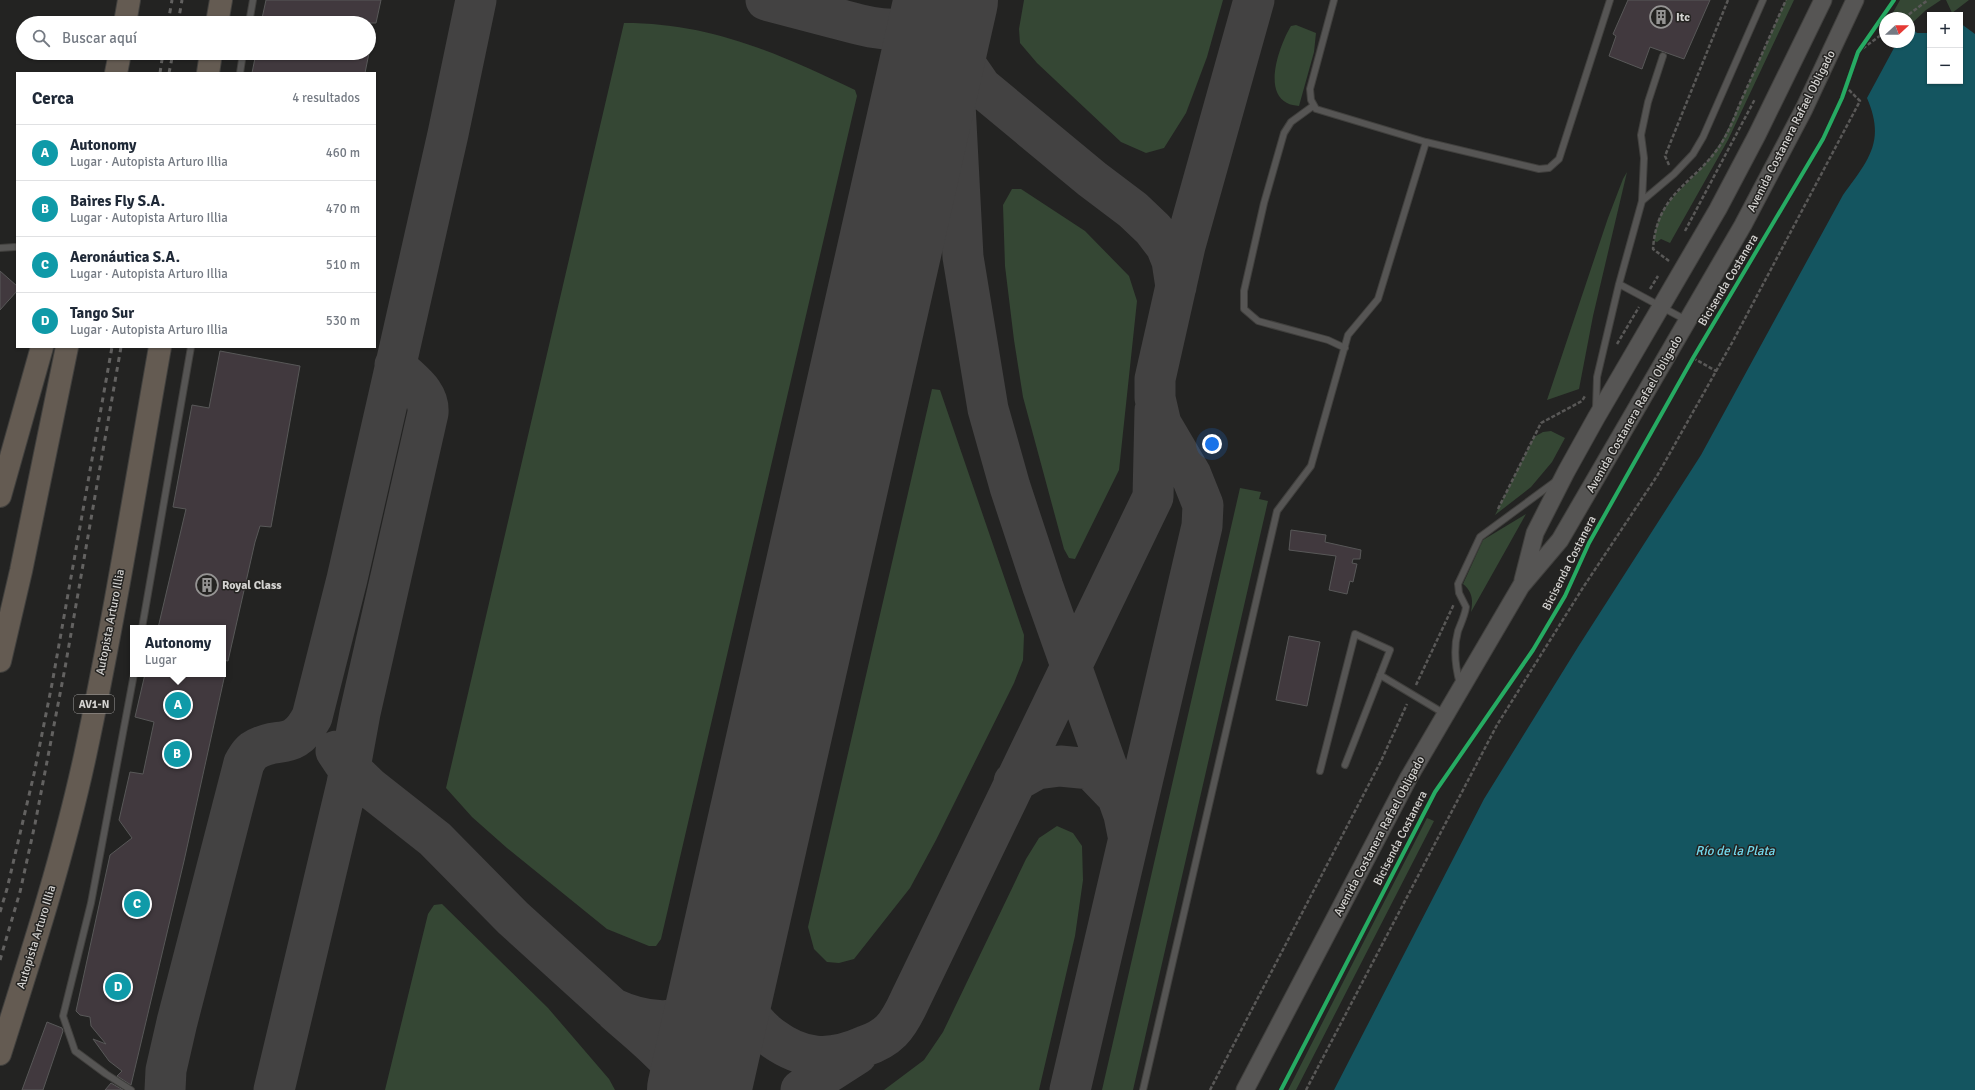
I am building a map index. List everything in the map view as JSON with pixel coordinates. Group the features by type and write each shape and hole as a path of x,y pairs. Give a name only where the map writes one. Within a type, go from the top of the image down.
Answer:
{"highway":[{"path":"126,16 129,0"},
{"path":"218,16 221,0"},
{"path":"116,72 119,60"},
{"path":"208,72 210,60"},
{"path":"0,496 42,348"},
{"path":"0,661 32,518 67,348"},
{"name":"Autopista Arturo Illia","path":"0,1054 51,892 84,757 128,528 160,348"}],"main road":[{"name":"Avenida Costanera Rafael Obligado","path":"1521,586 1535,533 1566,472 1718,209 1757,135 1822,0"},
{"name":"Avenida Costanera Rafael Obligado","path":"1246,1090 1409,777 1445,714 1521,586 1560,540 1688,320 1770,174 1855,0"},
{"path":"1847,19 1864,0"}],"lane":[{"path":"250,16 253,0"},
{"path":"1334,0 1310,88 1313,106 1316,109 1426,142 1539,169 1549,168 1559,159 1610,0"},
{"path":"1642,201 1674,174 1693,154 1703,137 1763,0"},
{"path":"1596,418 1597,377 1619,284 1642,201 1644,158 1641,135 1648,102 1662,56"},
{"path":"240,72 243,60"},
{"path":"1313,106 1291,122 1284,133 1259,225 1244,291 1244,309 1258,320 1328,340 1345,348"},
{"path":"1143,1090 1277,511 1311,466 1348,335 1378,299 1426,142"},
{"path":"0,248 15,247"},
{"path":"1619,284 1688,320"},
{"path":"143,625 191,348"},
{"path":"1461,688 1455,668 1454,654 1458,632 1466,607 1459,593 1459,579 1478,540 1566,472"},
{"path":"1320,771 1355,634 1390,650 1345,765"},
{"path":"1380,675 1445,714"},
{"path":"131,1090 75,1051 63,1016 91,903 133,677"}],"path":[{"path":"1683,185 1674,174 1665,156 1728,0"},
{"path":"1912,12 1928,0"},
{"path":"1858,52 1879,36"},
{"path":"1856,59 1858,52 1867,39"},
{"path":"1844,92 1848,80"},
{"path":"1306,1090 1497,725 1584,586 1657,476 1716,371 1860,101 1846,87"},
{"path":"1683,234 1755,98"},
{"path":"1664,267 1672,254"},
{"path":"1613,349 1660,273"},
{"path":"1690,365 1698,351"},
{"path":"1693,358 1716,371"},
{"path":"1488,531 1540,424 1582,401 1597,377"},
{"path":"1210,1090 1377,768 1459,593"}],"green space":[{"path":"1024,0 1223,0 1207,57 1186,113 1164,148 1146,153 1121,142 1037,63 1020,43 1019,29"},
{"path":"1786,0 1794,0 1728,140 1670,243 1661,239 1657,242 1654,241 1656,228 1660,217 1672,198 1705,164 1724,137"},
{"path":"1900,0 1941,0 1926,10 1915,20 1915,12 1893,12"},
{"path":"1946,0 1975,0 1963,12 1952,12"},
{"path":"624,23 656,24 715,34 771,53 826,76 855,90 857,96 661,939 656,946 649,946 607,929 507,848 472,817 446,788"},
{"path":"1296,25 1316,33 1314,52 1299,106 1288,104 1280,97 1276,88 1275,78 1276,66 1283,43 1291,26"},
{"path":"1627,172 1593,316 1579,389 1547,400 1608,218"},
{"path":"1012,189 1021,189 1085,231 1129,276 1137,301 1119,470 1075,559 1069,558 1064,549 1023,397 1005,266 1003,205"},
{"path":"932,389 940,390 1024,635 1023,660 1014,683 936,840 910,888 854,959 839,963 827,962 814,949 808,927"},
{"path":"1551,431 1565,438 1552,462 1531,487 1495,515 1534,437 1543,432"},
{"path":"1240,488 1261,492 1259,499 1268,501 1133,1090 1102,1090"},
{"path":"1526,514 1471,612 1472,597 1469,590 1463,584 1483,540"},
{"path":"1427,818 1434,821 1296,1090 1288,1090"},
{"path":"1057,826 1073,833 1082,846 1083,880 1075,936 1039,1090 884,1090 924,1060 943,1032 1026,859 1039,838"},
{"path":"442,904 548,1008 609,1079 615,1090 385,1090 428,914 434,905"}],"water":[{"name":"Río de la Plata","path":"1975,0 1975,1090 1334,1090 1484,799 1578,647 1701,455 1843,195 1867,161 1872,150 1875,127 1867,98 1894,48 1915,48 1915,31 1917,33 1927,33 1927,84 1963,84 1963,12 1957,12"}],"pier":[{"path":"1969,0 1975,0 1975,34 1963,25 1963,12 1953,12"}],"building":[{"path":"266,0 381,0 376,23 376,16 263,16"},
{"name":"Itc","path":"1628,0 1710,0 1684,59 1650,47 1642,69 1609,56 1616,36 1613,34"},
{"path":"255,60 368,60 365,72 252,72"},
{"path":"0,271 16,285 16,292 0,310"},
{"path":"220,351 300,366 271,527 260,526 228,661 226,661 226,625 159,625 186,509 173,507 192,405 209,408"},
{"path":"1291,530 1326,535 1325,542 1361,550 1360,559 1353,559 1352,563 1357,564 1353,582 1350,581 1347,594 1329,590 1336,556 1289,550"},
{"path":"1289,636 1320,642 1307,706 1276,700"},
{"path":"144,677 224,677 184,861 131,1085 117,1076 122,1071 109,1061 93,1039 106,1044 91,1026 90,1017 80,1015 76,1011 110,855 132,838 119,820 130,772 143,774 154,722 135,717"},
{"path":"47,1022 62,1028 63,1031 43,1090 22,1090"},
{"path":"111,1083 123,1090 105,1090"}],"taxiway":[{"path":"165,1090 166,1070 177,1022 244,763 253,751 262,746 285,742 298,736 312,717 347,579 448,134 476,0"},
{"path":"766,0 864,26 893,29 906,28 919,23 931,14 941,0"},
{"path":"1070,1090 1202,526 1203,505 1191,475 1161,424 1155,398 1155,379 1185,246 1254,0"},
{"path":"951,27 963,257 988,409 1010,487 1043,587 1124,815 1128,835"},
{"path":"955,41 963,61 981,87 1092,179 1133,210 1153,229 1166,246 1172,261 1176,287"},
{"path":"274,1090 347,784 360,713 428,413 428,405 422,392 395,365"},
{"path":"735,930 735,977 744,1005 759,1027 782,1045 805,1054 816,1056 839,1055 875,1042 894,1028 906,1008 1153,497 1155,410"},
{"path":"336,751 344,763 369,787 435,839 513,918 612,1008 649,1020 675,1020 688,1016 699,1010 709,1001 723,981"},
{"path":"1014,782 1037,769 1060,766 1091,769 1117,796"},
{"path":"615,1011 667,1058 683,1080 687,1090"},
{"path":"801,1090 857,1054"}],"runway":[{"path":"699,1090 946,0"}],"railway":[{"path":"169,16 172,0"},
{"path":"179,16 182,0"},
{"path":"160,72 162,60"},
{"path":"169,72 172,60"},
{"path":"0,912 7,889 34,774 52,684 112,348"},
{"path":"0,960 20,892 35,824 65,668 121,348"}],"cycle path":[{"name":"Bicisenda Costanera","path":"1281,1090 1435,792 1533,650 1565,596 1589,543 1693,358 1823,139 1842,98 1858,52 1894,0"}],"place":[{"name":"Itc","path":"1661,17"},
{"name":"Royal Class","path":"207,585"},
{"name":"Autonomy","path":"178,705"},
{"name":"Baires Fly S.A.","path":"177,754"},
{"name":"Aeronáutica S.A.","path":"137,904"},
{"name":"Tango Sur","path":"118,987"}]}
